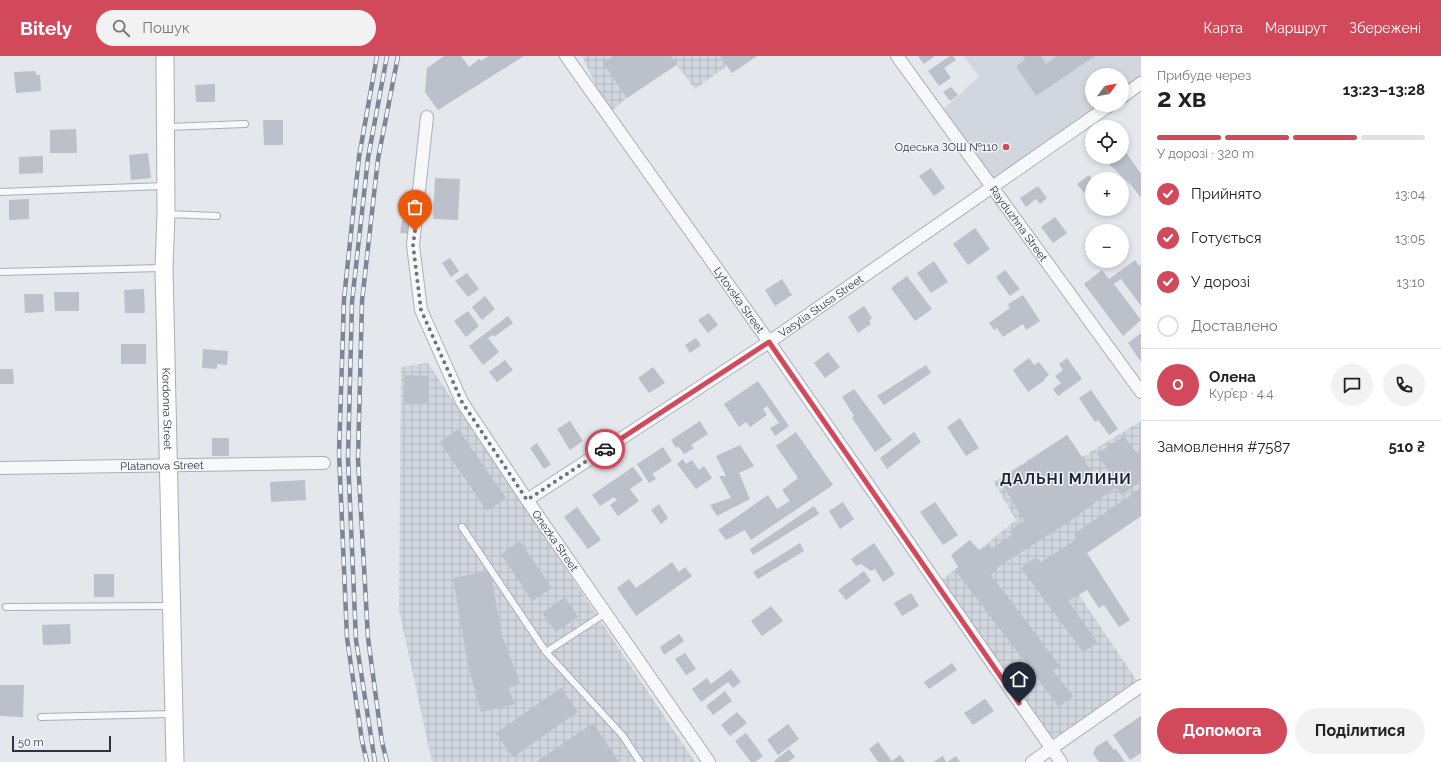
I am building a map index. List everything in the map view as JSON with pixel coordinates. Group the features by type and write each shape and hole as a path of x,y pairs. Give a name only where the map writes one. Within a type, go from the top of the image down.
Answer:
{"main road":[{"name":"Kordonna Street","path":"165,56 166,214 164,268 173,606 175,762"}],"street":[{"name":"Lytovska Street","path":"566,56 769,342 1061,762"},
{"name":"Rayduzhna Street","path":"897,56 1141,392"},
{"path":"1129,92 1141,83"},
{"name":"Vasylia Stusa Street","path":"527,500 769,342 993,188 1100,112"},
{"name":"Onezka Street","path":"428,117 413,245 421,310 462,402 527,500 709,762"},
{"name":"Platanova Street","path":"0,468 324,463"},
{"path":"1032,762 1141,686"}],"lane":[{"path":"165,127 245,124"},
{"path":"0,192 166,186"},
{"path":"166,214 217,216"},
{"path":"0,272 164,268"},
{"path":"462,527 546,652 623,736 640,762"},
{"path":"6,607 173,606"},
{"path":"546,652 606,614"},
{"path":"41,717 174,714"}],"shaded area":[{"path":"582,56 757,56 732,73 727,66 695,89 677,65 627,98 609,113"},
{"name":"Одеська ЗОШ №110","path":"964,56 1141,56 1141,80 1129,88 1129,68 1085,68 1085,112 1095,112 994,183 941,111 979,77"},
{"path":"428,363 695,762 432,762 399,610 401,367"},
{"path":"1141,421 1141,516 1087,553 1103,578 1079,595 1139,684 1052,746 938,583 1016,520 994,482 1067,435 1082,457"}],"building":[{"path":"444,56 461,56 469,67 479,59 481,61 488,56 524,56 438,110 425,92 427,68"},
{"path":"614,56 671,56 677,64 627,98 603,63"},
{"path":"720,56 757,56 732,73"},
{"path":"918,56 935,56 924,64"},
{"path":"950,56 953,56 956,60 944,68 951,78 939,86 928,71"},
{"path":"1023,56 1041,56 1046,64 1057,56 1095,56 1036,96 1016,66 1025,60"},
{"path":"35,71 36,75 40,75 41,91 16,93 14,72"},
{"path":"215,84 215,102 196,102 195,85"},
{"path":"951,87 958,95 950,101 943,92"},
{"path":"263,120 283,120 283,145 264,145"},
{"path":"76,129 77,153 50,153 50,130"},
{"path":"148,153 151,178 131,180 129,155"},
{"path":"43,156 43,173 19,174 19,157"},
{"path":"1129,157 1141,174 1141,198 1129,183 1129,172 1117,172 1109,164 1129,164"},
{"path":"931,168 945,188 934,196 919,176"},
{"path":"435,178 460,179 458,220 433,219"},
{"path":"1085,178 1085,194 1077,184"},
{"path":"1038,186 1047,198 1040,204 1036,199 1026,207 1020,198"},
{"path":"29,199 29,219 9,220 9,200"},
{"path":"1055,217 1067,233 1053,243 1041,227"},
{"path":"402,220 412,222 410,234 400,233"},
{"path":"975,228 990,249 968,265 953,244"},
{"path":"450,258 459,271 451,277 442,263"},
{"path":"1135,260 1139,266 1141,264 1141,306 1121,279 1114,284 1141,320 1123,336 1084,284 1102,270 1109,279 1124,268 1129,268 1129,264"},
{"path":"934,261 948,282 931,293 917,273"},
{"path":"1005,270 1020,289 1010,296 996,277"},
{"path":"467,273 479,289 468,297 455,281"},
{"path":"907,276 932,309 915,321 891,288"},
{"path":"782,279 792,295 775,306 765,290"},
{"path":"144,289 145,313 125,313 124,290"},
{"path":"54,292 79,292 79,311 55,311"},
{"path":"24,294 43,294 44,312 25,313"},
{"path":"1023,295 1040,321 1026,330 1023,324 1003,337 997,328 994,330 989,323 1010,308 1008,304"},
{"path":"485,296 495,309 482,320 472,307"},
{"path":"864,306 872,318 869,321 871,324 858,333 848,317"},
{"path":"468,311 479,326 466,337 454,321"},
{"path":"709,313 718,325 708,333 698,320"},
{"path":"508,316 513,323 494,337 493,335 488,338 499,352 483,365 469,346"},
{"path":"1141,333 1141,362 1128,343"},
{"path":"696,338 701,345 690,353 685,345"},
{"path":"121,344 146,344 146,364 121,364"},
{"path":"203,349 228,351 227,365 217,364 217,369 202,368"},
{"path":"828,352 840,367 825,378 814,363"},
{"path":"1029,358 1034,365 1039,362 1049,375 1044,379 1045,380 1028,392 1013,370"},
{"path":"1067,358 1082,379 1058,396 1053,389 1061,383 1055,376 1063,370 1059,364"},
{"path":"505,360 513,370 497,382 489,372"},
{"path":"926,365 931,373 884,405 877,396"},
{"path":"653,367 665,383 649,393 638,378"},
{"path":"0,369 13,369 14,384 0,384"},
{"path":"405,375 429,376 429,403 405,403"},
{"path":"758,381 789,426 775,436 770,428 779,423 767,406 763,409 767,415 750,427 746,422 739,427 724,404"},
{"path":"854,389 892,440 875,452 852,418 854,416 842,397"},
{"path":"1091,390 1118,429 1109,435 1098,420 1095,422 1079,398"},
{"path":"960,418 979,448 966,456 947,427"},
{"path":"570,421 583,441 570,450 557,429"},
{"path":"700,421 708,434 691,445 694,448 684,454 678,446 676,448 671,440"},
{"path":"458,429 506,498 487,511 440,442"},
{"path":"796,432 833,485 751,540 745,530 726,540 718,530 768,495 777,509 790,501 782,490 798,478 776,446"},
{"path":"914,432 921,442 887,469 880,458"},
{"path":"1067,435 1097,479 1106,473 1110,473 1097,454 1124,436 1137,454 1141,451 1141,481 1121,495 1116,487 1066,524 1002,564 991,575 1060,666 1053,671 1073,696 1059,707 955,570 958,567 951,555 970,540 980,551 989,544 992,549 1014,533 1012,529 1024,521 1000,480"},
{"path":"212,438 229,438 229,456 212,456"},
{"path":"537,443 551,465 544,469 530,448"},
{"path":"740,445 754,466 739,473 750,499 717,516 710,505 731,498 719,476 726,476 716,456"},
{"path":"663,447 672,461 652,474 656,479 649,483 637,464"},
{"path":"683,459 686,464 692,460 699,470 704,466 712,478 696,489 677,464"},
{"path":"633,467 643,480 630,489 639,501 618,516 610,505 617,500 614,497 600,506 592,495"},
{"path":"305,480 306,500 271,502 270,482"},
{"path":"1141,488 1141,516 1087,553 1130,620 1119,627 1104,605 1099,608 1087,590 1068,601 1098,643 1083,652 1021,568 1036,557 1041,562 1077,539 1074,534"},
{"path":"843,502 854,519 840,529 829,511"},
{"path":"935,502 958,535 943,545 920,512"},
{"path":"659,504 668,518 661,524 651,510"},
{"path":"814,506 819,514 753,555 750,549"},
{"path":"577,507 601,540 588,549 564,517"},
{"path":"520,541 552,588 532,601 501,554"},
{"path":"800,543 804,551 758,579 753,572"},
{"path":"874,543 895,574 883,582 875,569 871,571 861,564 856,566 851,559"},
{"path":"672,562 679,572 685,567 692,576 636,616 617,588 629,579 636,588"},
{"path":"490,571 502,635 520,684 508,688 515,704 481,712 468,665 453,578"},
{"path":"864,571 871,581 846,600 838,590"},
{"path":"94,574 114,574 114,597 94,597"},
{"path":"911,593 919,606 902,616 894,603"},
{"path":"565,597 578,617 556,632 542,613"},
{"path":"771,606 783,621 762,636 751,621"},
{"path":"70,624 71,644 43,645 42,625"},
{"path":"679,634 684,641 664,655 660,647"},
{"path":"685,653 696,669 686,675 675,659"},
{"path":"952,663 957,670 929,689 924,682"},
{"path":"731,669 741,682 733,688 728,682 701,702 692,689 707,678 711,684"},
{"path":"0,685 24,685 23,717 0,716"},
{"path":"561,688 578,712 513,757 496,733"},
{"path":"725,691 732,701 713,715 706,706"},
{"path":"985,699 994,711 973,725 964,713"},
{"path":"737,712 747,723 730,736 721,725"},
{"path":"1141,716 1141,753 1130,760 1113,735"},
{"path":"593,723 619,762 536,762"},
{"path":"788,724 799,739 778,755 767,740"},
{"path":"746,733 763,756 755,762 751,762 735,741"},
{"path":"1107,740 1114,750 1116,749 1125,762 1099,762 1093,754 1096,747"},
{"path":"878,742 892,761 900,755 905,762 878,762 869,749"},
{"path":"789,749 795,757 788,762 773,762"},
{"path":"943,756 946,762 933,762"},
{"path":"956,756 960,762 947,762"}],"railway":[{"path":"367,762 362,741 347,638 339,453 344,299 359,157 377,56"},
{"path":"375,762 356,640 348,458 352,302 368,158 387,56"},
{"path":"387,762 382,742 368,638 358,459 362,301 378,159 398,56"}],"way so far":[{"path":"415,231 413,245 421,310 462,402 527,500 605,449"}],"place":[{"name":"Одеська ЗОШ №110","path":"1006,147"}],"district":[{"name":"ДАЛЬНІ МЛИНИ","path":"1066,479"}],"route":[{"path":"605,449 769,342 1019,703"}]}
